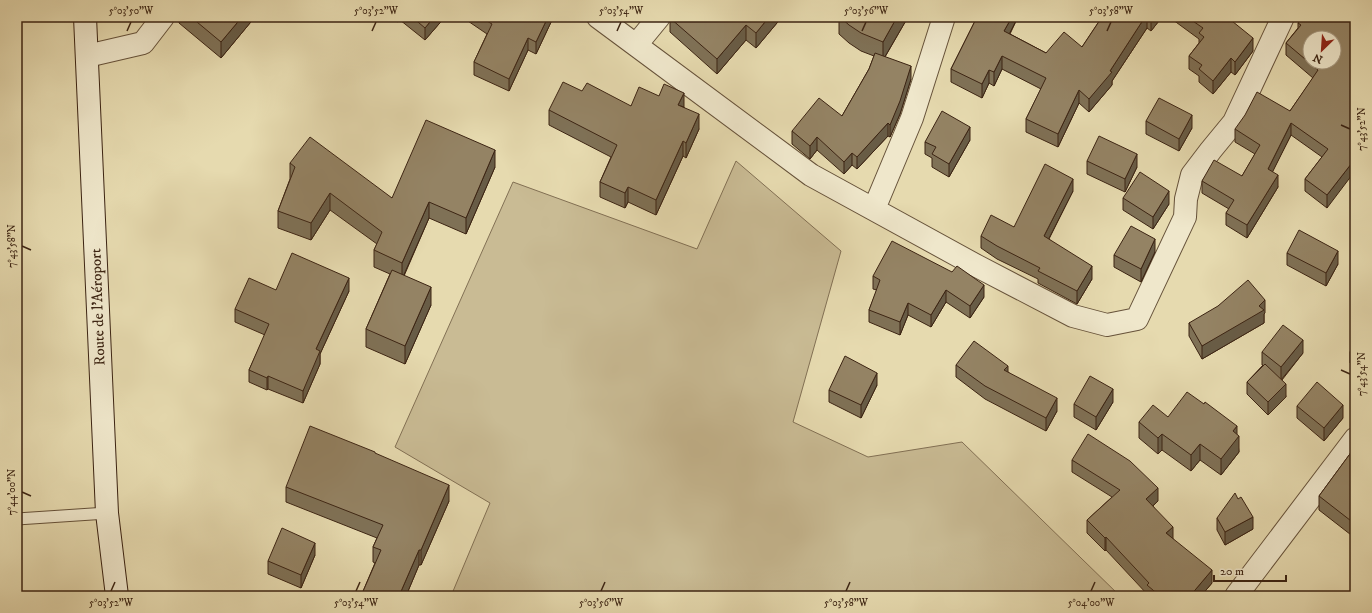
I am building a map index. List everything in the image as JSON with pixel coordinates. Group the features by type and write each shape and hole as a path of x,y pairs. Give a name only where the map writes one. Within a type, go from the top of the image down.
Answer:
{"street":[{"name":"Route de l'Aéroport","path":"85,17 88,56 107,513 117,596"},
{"path":"88,56 143,43 164,17"},
{"path":"598,17 811,175 977,266 1073,316 1107,325 1137,318 1185,217 1186,199 1192,175 1234,122 1283,17"},
{"path":"636,45 659,17"},
{"path":"874,209 912,118 944,17"},
{"path":"1236,596 1355,439"}],"lane":[{"path":"17,519 107,513"}],"shaded area":[{"path":"736,161 841,251 793,422 868,457 962,442 1120,596 451,596 490,503 395,447 513,182 697,249"}],"building":[{"path":"191,17 242,17 221,42"},
{"path":"412,17 434,17 425,28"},
{"path":"480,17 548,17 536,42 528,38 509,79 474,62 492,24"},
{"path":"670,17 769,17 756,33 746,25 717,59"},
{"path":"840,17 897,17 883,42 861,33"},
{"path":"977,17 1012,17 1004,31 1046,53 1064,32 1082,47 1102,17 1145,17 1110,71 1112,72 1089,99 1079,90 1058,134 1026,119 1046,78 1002,56 994,72 989,70 982,84 951,69"},
{"path":"1187,17 1227,17 1253,38 1235,62 1231,58 1213,81 1199,69 1202,65 1189,56 1204,37 1199,33 1203,28"},
{"path":"1302,17 1355,17 1355,159 1327,195 1305,179 1328,149 1291,123 1268,169 1278,175 1247,225 1226,213 1234,200 1202,181 1214,160 1242,176 1260,145 1235,129 1245,115 1257,92 1290,111 1318,70 1342,70 1342,30 1302,30 1302,56 1286,43 1301,25 1298,23"},
{"path":"875,53 911,66 900,101 890,125 888,123 857,157 852,153 844,162 817,137 810,146 792,131 819,98 842,116 869,69"},
{"path":"563,82 582,91 587,83 631,106 639,87 659,96 664,84 684,93 678,105 699,114 686,143 683,141 656,200 628,187 625,193 600,182 617,145 549,110"},
{"path":"1159,98 1192,115 1179,139 1146,121"},
{"path":"942,111 970,127 949,164 932,154 936,147 925,142"},
{"path":"426,120 495,150 466,218 429,202 402,263 374,250 382,232 330,193 311,223 278,211 295,167 290,163 310,137 392,198"},
{"path":"1099,136 1137,154 1125,179 1087,161"},
{"path":"1045,164 1073,179 1044,236 1092,266 1077,291 1038,271 1040,268 981,236 991,215 1014,227"},
{"path":"1140,172 1169,191 1153,217 1123,198"},
{"path":"1131,226 1155,239 1141,269 1114,255"},
{"path":"1299,230 1338,251 1326,273 1287,253"},
{"path":"892,241 952,272 957,266 984,285 970,306 946,290 931,315 908,303 900,322 869,310 880,280 873,276"},
{"path":"292,253 349,278 316,349 320,351 303,391 268,376 267,378 249,370 269,324 235,309 249,278 276,290"},
{"path":"392,270 431,287 405,346 366,329"},
{"path":"1248,280 1265,300 1259,306 1264,310 1202,346 1189,323 1218,306"},
{"path":"1283,325 1303,340 1281,367 1262,352"},
{"path":"974,341 1008,366 1004,370 1057,398 1046,418 985,386 956,365"},
{"path":"1355,345 1355,356 1350,352"},
{"path":"845,356 877,373 861,405 829,390"},
{"path":"1265,364 1286,384 1268,402 1247,382"},
{"path":"1090,376 1113,389 1096,417 1074,404"},
{"path":"1317,382 1343,405 1324,428 1297,406"},
{"path":"1187,392 1204,404 1205,402 1237,426 1233,431 1239,436 1221,459 1200,444 1191,455 1162,434 1158,438 1139,422 1153,405 1168,417"},
{"path":"310,426 375,452 449,485 399,596 361,596 381,550 373,547 383,525 286,487"},
{"path":"1088,434 1130,461 1158,488 1146,499 1173,527 1166,533 1212,570 1190,596 1160,596 1147,585 1149,583 1106,537 1105,538 1087,520 1120,490 1072,460"},
{"path":"1355,447 1355,524 1319,496"},
{"path":"1235,493 1238,499 1241,497 1253,517 1225,532 1217,518"},
{"path":"282,528 315,543 301,575 268,561"}]}
